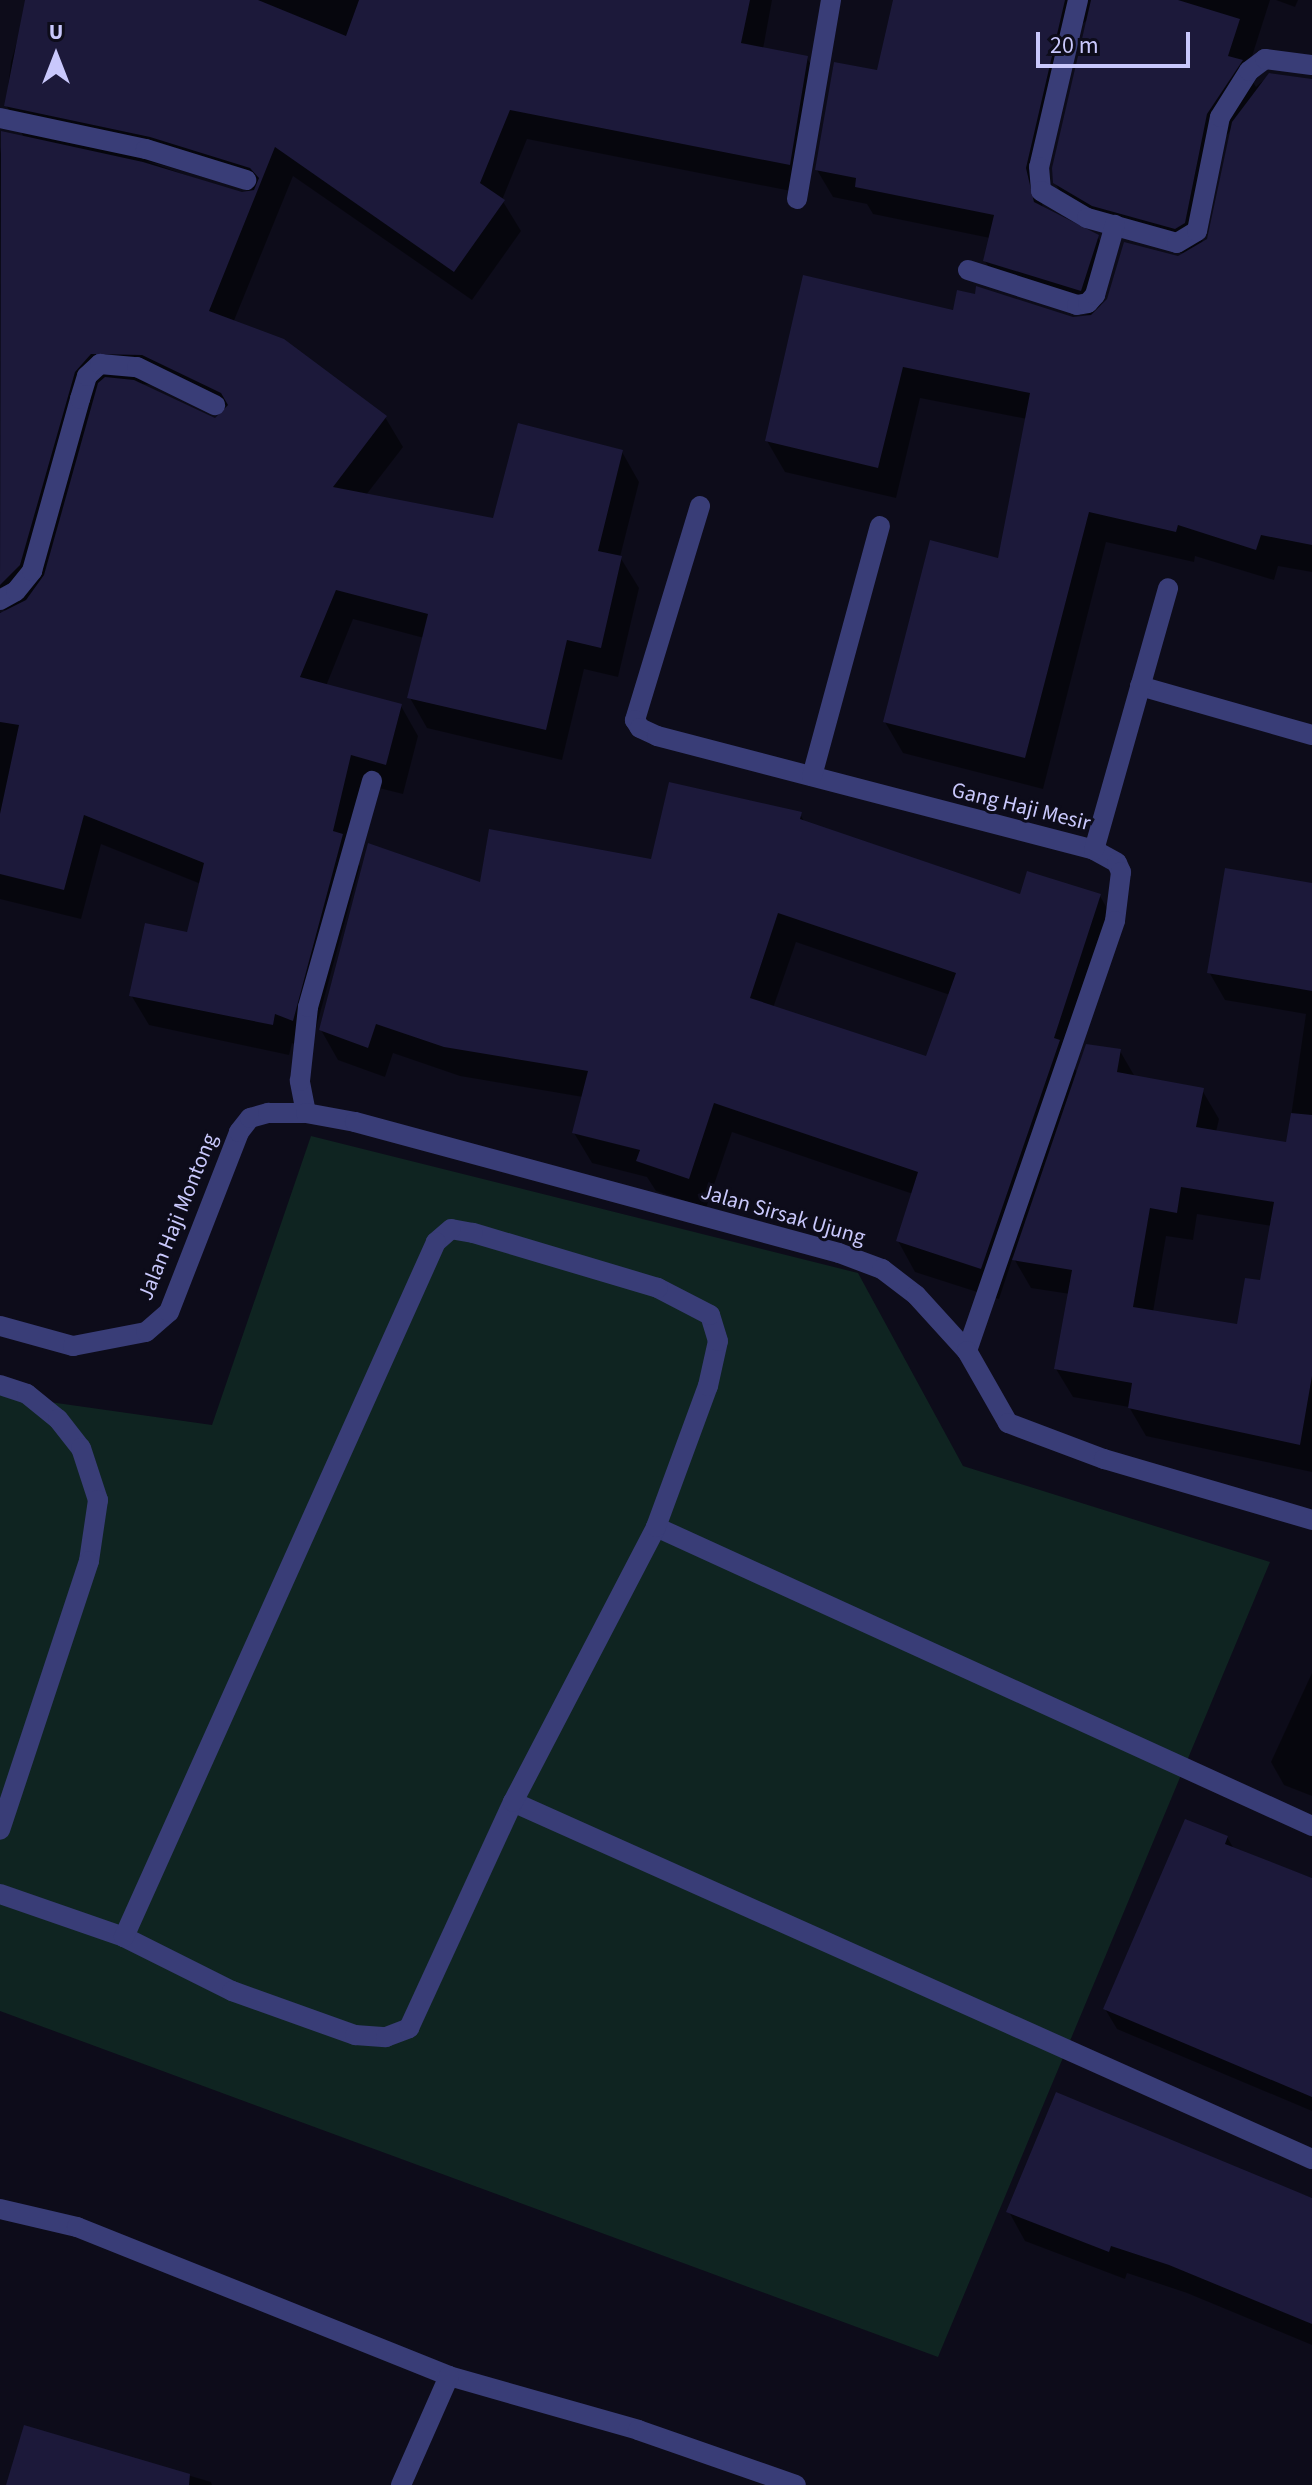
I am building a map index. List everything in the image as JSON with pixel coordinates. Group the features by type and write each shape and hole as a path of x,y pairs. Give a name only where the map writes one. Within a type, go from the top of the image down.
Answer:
{"street":[{"path":"797,199 831,0"},
{"path":"1078,0 1039,183 1041,191 1060,204 1115,225 1177,243 1193,237 1220,117 1249,71 1265,59 1312,65"},
{"path":"0,118 162,153 246,180"},
{"path":"968,270 1077,305 1088,303 1095,295 1115,225"},
{"path":"0,600 16,591 32,571 87,376 100,364 137,367 215,405"},
{"name":"Gang Haji Mesir","path":"700,506 635,720 657,736 1094,850 1117,863 1121,872 1115,921 967,1351"},
{"path":"812,776 880,526"},
{"path":"1094,850 1168,588"},
{"path":"1140,686 1312,735"},
{"path":"306,1113 300,1081 308,1007 372,781"},
{"name":"Jalan Haji Montong","path":"0,1326 73,1346 146,1332 169,1312 239,1132 250,1118 268,1113 306,1113"},
{"name":"Jalan Sirsak Ujung","path":"306,1113 355,1122 839,1253 882,1269 916,1295 967,1351 1008,1423 1028,1434 1312,1520"},
{"path":"0,1894 124,1937 232,1991 326,2026 355,2035 399,2033 409,2028 513,1802 656,1527 708,1386 718,1341 710,1315 658,1288 451,1229 436,1242 416,1280 124,1937"},
{"path":"0,1385 27,1394 58,1419 81,1448 98,1500 89,1561 0,1830"},
{"path":"656,1527 1312,1826"},
{"path":"513,1802 1312,2159"},
{"path":"0,2209 77,2227 449,2376 638,2430 796,2485"},
{"path":"401,2485 449,2376"}],"green space":[{"path":"311,1136 858,1273 963,1466 1270,1562 938,2357 0,2011 0,1395 212,1425"}],"building":[{"path":"25,0 258,0 346,36 359,0 750,0 741,43 808,56 790,165 510,110 480,183 505,200 454,272 275,147 209,311 284,339 387,416 333,487 493,518 518,423 623,450 598,551 622,556 601,648 567,640 546,730 407,698 428,614 336,590 300,677 402,704 386,765 351,755 333,831 343,834 293,1021 275,1014 273,1025 129,996 145,923 187,932 204,863 84,815 64,890 0,874 0,814 19,725 0,722 0,613 26,600 44,575 98,383 105,377 134,380 215,418 228,405 221,393 142,355 91,354 75,372 20,565 0,585 1,131 143,162 242,192 254,190 259,178 250,168 150,137 4,106"},
{"path":"893,0 1065,0 1026,168 1034,202 1099,235 1081,291 983,261 994,215 855,187 856,178 815,170 834,62 877,70"},
{"path":"1091,0 1178,0 1240,19 1228,56 1243,60 1207,114 1185,223 1175,229 1092,206 1053,183 1052,168"},
{"path":"1269,73 1312,79 1312,545 1261,535 1256,550 1178,525 1176,532 1089,512 1025,758 883,722 930,540 998,558 1030,393 903,367 878,468 765,441 803,275 953,310 957,290 975,294 976,286 1073,317 1091,315 1107,299 1124,242 1178,256 1207,239 1232,122"},
{"path":"669,782 802,812 800,819 1020,894 1027,871 1101,894 1054,1038 1060,1040 981,1269 896,1241 918,1172 714,1103 689,1179 636,1161 640,1150 572,1133 588,1071 444,1047 376,1024 368,1048 319,1030 368,843 480,882 489,829 651,859","holes":["778,913 956,973 926,1056 750,998"]},
{"path":"1225,868 1312,883 1312,991 1207,973"},
{"path":"1086,1044 1121,1049 1117,1072 1204,1088 1196,1127 1286,1142 1291,1113 1312,1115 1312,1376 1300,1445 1128,1408 1132,1383 1054,1369 1072,1270 1012,1260","holes":["1181,1187 1274,1202 1260,1280 1245,1278 1237,1324 1133,1307 1150,1208 1177,1213"]},
{"path":"1185,1819 1228,1836 1225,1844 1312,1878 1312,2097 1103,2009"},
{"path":"1056,2092 1312,2198 1312,2324 1169,2265 1111,2246 1109,2252 1006,2212"},
{"path":"24,2425 190,2474 189,2485 6,2485"}]}
